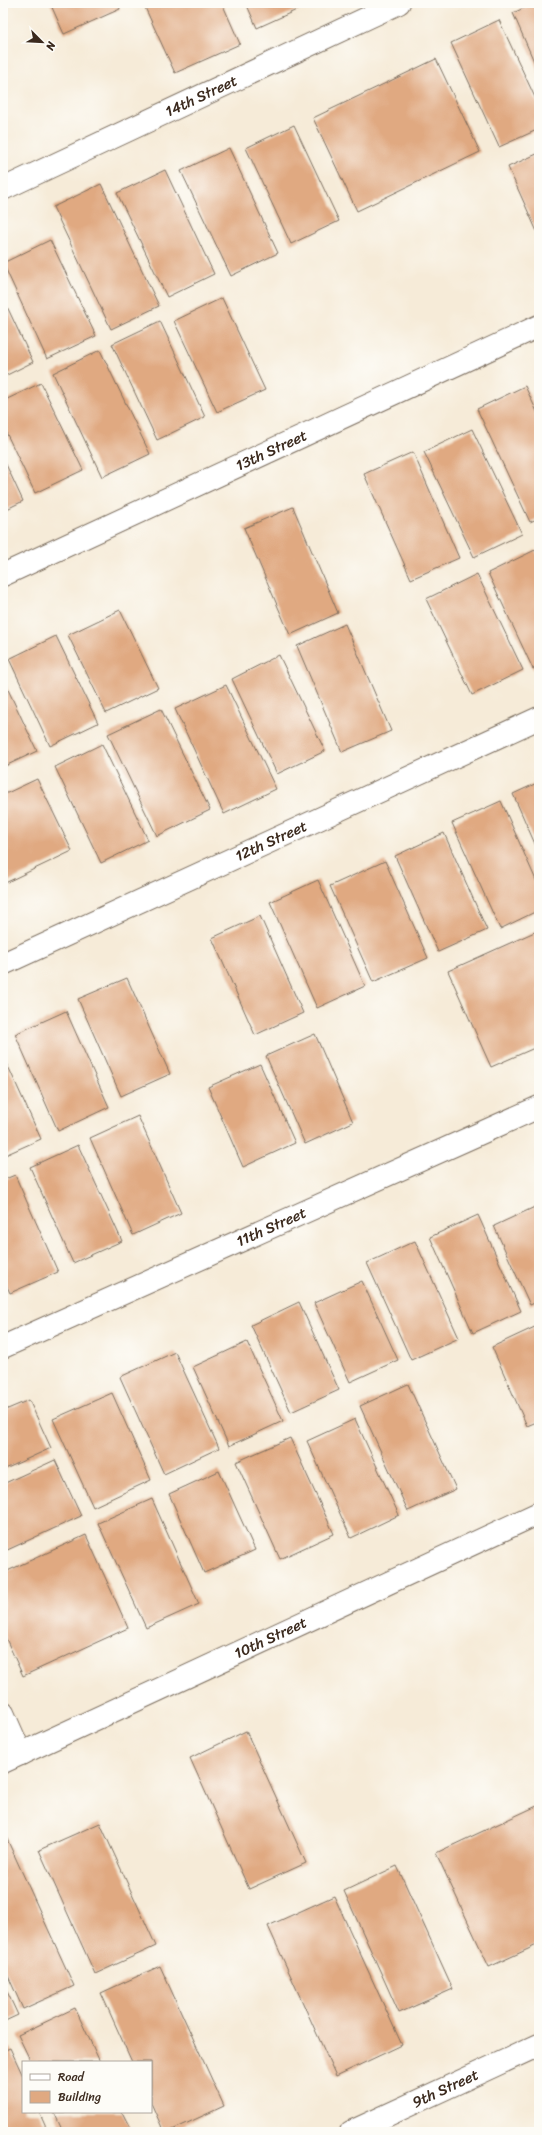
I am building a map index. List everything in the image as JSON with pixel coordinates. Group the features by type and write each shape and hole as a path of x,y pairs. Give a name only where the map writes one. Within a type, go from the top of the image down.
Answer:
{"street":[{"name":"14th Street","path":"3,189 398,3"},
{"name":"13th Street","path":"3,575 539,326"},
{"name":"12th Street","path":"3,964 539,718"},
{"name":"11th Street","path":"3,1347 539,1106"},
{"name":"10th Street","path":"12,1758 539,1513"},
{"path":"3,1713 12,1758"},
{"name":"9th Street","path":"351,2132 539,2045"}],"building":[{"path":"50,3 118,3 120,9 64,34"},
{"path":"143,3 222,3 240,44 175,73"},
{"path":"246,3 312,3 257,28"},
{"path":"535,3 539,3 539,73 513,13"},
{"path":"499,20 539,106 539,129 499,147 451,43"},
{"path":"436,59 480,152 357,211 313,118"},
{"path":"294,125 339,221 291,244 246,148"},
{"path":"229,148 278,253 231,276 181,171"},
{"path":"539,153 539,236 508,167"},
{"path":"165,170 214,274 167,297 117,193"},
{"path":"101,184 159,306 111,329 53,207"},
{"path":"50,240 96,336 47,359 3,263"},
{"path":"3,298 33,362 3,377"},
{"path":"222,298 265,390 217,412 174,321"},
{"path":"160,321 205,417 157,440 112,344"},
{"path":"100,350 150,454 102,477 53,373"},
{"path":"41,383 83,470 35,493 3,426 3,401"},
{"path":"525,386 539,416 539,518 530,522 477,409"},
{"path":"472,429 522,534 474,557 424,452"},
{"path":"413,452 459,558 411,579 364,474"},
{"path":"3,458 23,501 3,511"},
{"path":"293,507 338,613 290,635 244,528"},
{"path":"535,550 539,557 539,666 533,669 488,573"},
{"path":"477,574 523,670 472,695 426,599"},
{"path":"120,610 158,688 106,713 68,635"},
{"path":"345,624 391,731 342,752 297,646"},
{"path":"56,636 98,723 50,746 9,659"},
{"path":"279,655 325,751 277,774 232,679"},
{"path":"3,679 37,751 3,767"},
{"path":"226,685 276,789 224,814 175,709"},
{"path":"161,709 210,810 157,836 108,734"},
{"path":"102,744 148,840 101,863 55,767"},
{"path":"37,779 72,851 3,884 3,795"},
{"path":"539,782 539,853 513,794"},
{"path":"501,801 539,887 539,910 500,929 452,823"},
{"path":"444,833 487,930 438,952 395,856"},
{"path":"385,861 428,958 373,982 330,886"},
{"path":"318,880 365,986 317,1008 270,902"},
{"path":"260,916 303,1013 255,1035 212,938"},
{"path":"539,930 539,1046 491,1067 448,971"},
{"path":"127,978 170,1074 121,1096 78,999"},
{"path":"66,1011 109,1107 58,1131 15,1034"},
{"path":"315,1034 353,1122 305,1144 266,1056"},
{"path":"3,1055 41,1139 3,1156"},
{"path":"260,1064 295,1143 243,1167 208,1087"},
{"path":"138,1116 181,1213 133,1235 90,1138"},
{"path":"78,1145 122,1241 73,1263 30,1167"},
{"path":"15,1175 58,1272 10,1293 3,1278 3,1180"},
{"path":"539,1205 539,1301 530,1305 494,1226"},
{"path":"478,1215 521,1311 473,1333 430,1237"},
{"path":"415,1241 459,1338 411,1360 367,1263"},
{"path":"362,1281 398,1360 350,1382 314,1303"},
{"path":"299,1302 339,1390 291,1412 251,1325"},
{"path":"539,1325 539,1421 527,1426 492,1347"},
{"path":"247,1342 283,1421 229,1446 193,1367"},
{"path":"175,1352 219,1448 164,1474 120,1377"},
{"path":"408,1384 456,1489 408,1511 360,1406"},
{"path":"112,1393 151,1480 93,1507 53,1419"},
{"path":"29,1400 51,1448 3,1470 3,1411"},
{"path":"355,1419 399,1515 351,1538 307,1441"},
{"path":"290,1438 334,1534 280,1559 236,1462"},
{"path":"55,1460 81,1516 3,1552 3,1484"},
{"path":"219,1471 255,1550 204,1573 169,1494"},
{"path":"152,1499 199,1604 146,1628 98,1523"},
{"path":"86,1535 128,1628 23,1676 3,1632 3,1573"},
{"path":"246,1731 306,1863 249,1889 190,1758"},
{"path":"539,1805 539,1944 489,1967 436,1853"},
{"path":"100,1823 156,1946 95,1974 39,1850"},
{"path":"6,1837 74,1986 23,2009 3,1965 3,1838"},
{"path":"397,1866 453,1989 399,2013 344,1891"},
{"path":"334,1896 402,2045 336,2076 268,1926"},
{"path":"160,1966 224,2106 168,2132 164,2132 152,2105 152,2061 132,2061 101,1993"},
{"path":"3,1983 18,2015 3,2022"},
{"path":"75,2008 100,2061 31,2061 18,2035"},
{"path":"10,2048 22,2074 22,2113 39,2113 48,2132 3,2132 3,2051"},
{"path":"54,2113 122,2113 132,2132 63,2132"}]}
